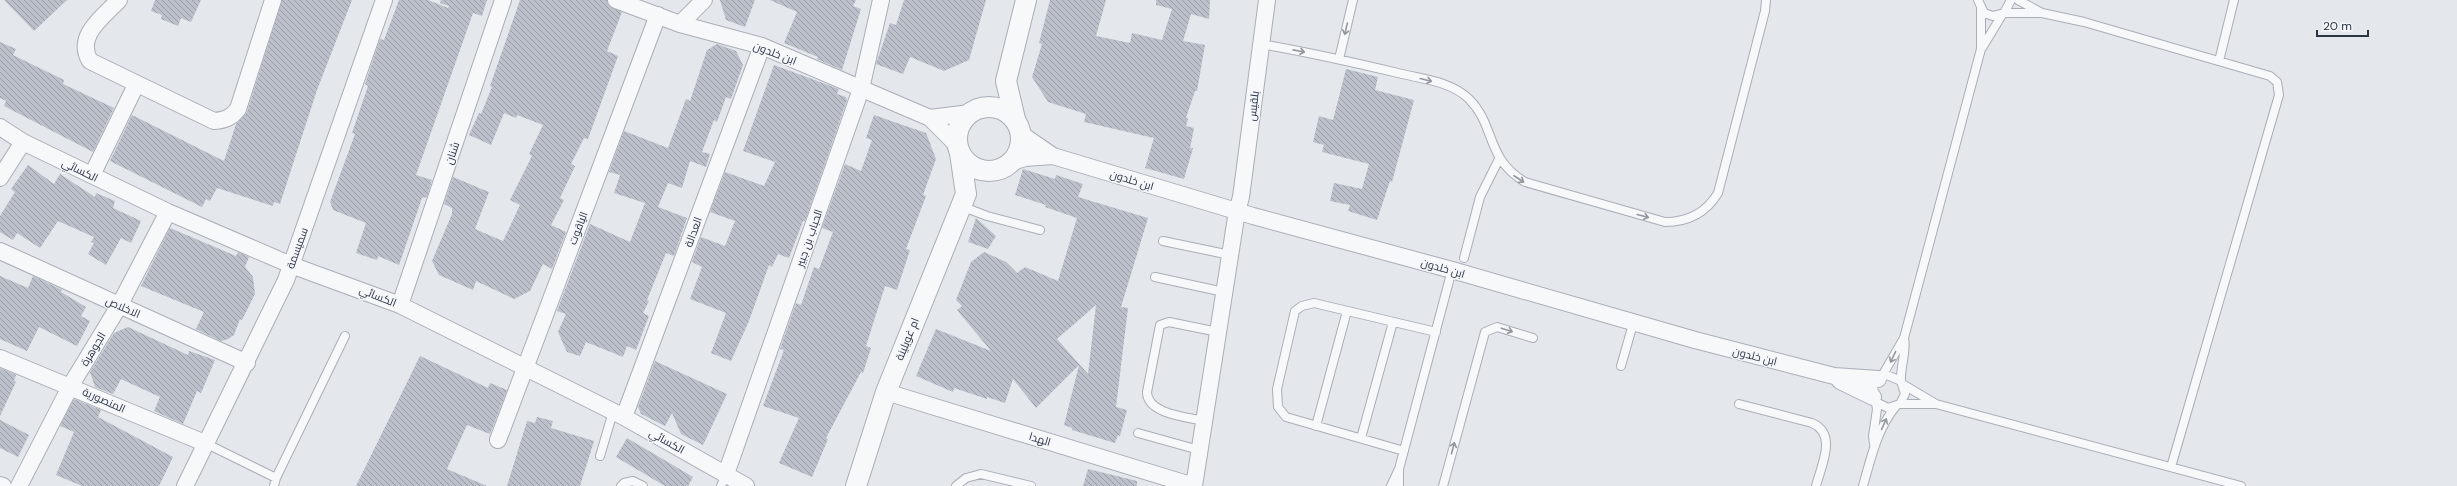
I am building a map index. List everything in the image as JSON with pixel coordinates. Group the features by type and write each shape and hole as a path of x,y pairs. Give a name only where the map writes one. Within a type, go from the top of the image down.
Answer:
{"street":[{"path":"119,0 87,35 84,44 85,53 90,61 206,119 214,121 224,121 232,116 238,109 273,0"},
{"name":"سميسمة","path":"185,486 247,363 292,265 384,0"},
{"name":"شنان","path":"400,305 503,0"},
{"name":"ابن خلدون","path":"616,0 680,24 762,46 930,118 959,150"},
{"path":"680,24 704,0"},
{"name":"الحباب بن جبير","path":"723,480 861,89 881,0"},
{"path":"964,200 1005,166 1020,149 1018,127 1006,82 1026,0"},
{"name":"بلقيس","path":"1194,486 1237,211 1241,197 1267,0"},
{"name":"الياقوت","path":"498,440 658,15"},
{"name":"العدالة","path":"619,415 762,46"},
{"path":"964,200 957,134 962,122 1006,82"},
{"path":"92,175 136,85"},
{"path":"976,110 994,107 1006,111 1018,127"},
{"name":"ابن خلدون","path":"930,118 976,110"},
{"name":"الكسائي","path":"0,127 22,142 168,212 292,265 400,305 619,415 723,480 746,486"},
{"name":"ابن خلدون","path":"1018,127 1053,156"},
{"path":"0,178 22,142"},
{"path":"959,150 967,162 976,169 988,171 1005,166"},
{"name":"ابن خلدون","path":"1005,166 1025,158 1053,156 1237,211 1452,270 1632,324 1834,376"},
{"name":"ام غويلينة","path":"856,486 886,392 964,200"},
{"name":"الجوهرة","path":"19,486 71,385 119,306 168,212"},
{"name":"الاخلاص","path":"0,251 247,363"},
{"name":"المنصورية","path":"0,358 71,385 206,444"},
{"path":"1834,376 1880,378"},
{"path":"1834,376 1875,400"},
{"name":"الهدا","path":"886,392 1194,486"}],"lane":[{"path":"1339,59 1353,0"},
{"path":"1261,44 1339,59 1444,85 1461,93 1480,115 1499,159 1515,176 1536,187 1665,222 1683,221 1699,214 1718,193 1765,11 1766,0"},
{"path":"1971,0 1993,16 2003,14 2042,13 2084,22 2270,76 2277,82 2279,91 2171,467"},
{"path":"1874,444 1875,400 1873,387 1904,338 1981,49 2011,0"},
{"path":"2018,0 2042,13"},
{"path":"2219,61 2234,0"},
{"path":"1979,5 1981,49"},
{"path":"1464,258 1480,197 1499,159"},
{"path":"964,200 988,216 1040,230"},
{"path":"1163,241 1230,255"},
{"path":"1391,486 1399,469 1452,270"},
{"path":"1155,277 1224,292"},
{"path":"1404,451 1286,417 1278,407 1277,389 1295,310 1302,306 1314,303 1436,332"},
{"path":"1316,426 1347,311"},
{"path":"1204,421 1158,409 1149,402 1147,392 1160,325 1169,322 1218,332"},
{"path":"1361,438 1393,322"},
{"path":"1621,366 1632,324"},
{"path":"1443,486 1485,332 1497,327 1533,338"},
{"path":"206,444 275,482 345,336"},
{"path":"1863,486 1874,444 1885,421 1905,394 1902,383 1905,346 1904,338"},
{"path":"1880,378 1892,375 1936,404"},
{"path":"1875,400 1883,407 1936,404 2241,486"},
{"path":"1739,404 1812,423 1822,430 1826,435 1826,448 1816,486"},
{"path":"600,456 619,415"},
{"path":"1138,433 1199,450"},
{"path":"1399,469 1399,486"},
{"path":"956,486 966,478 982,474 1031,486"},
{"path":"621,486 628,481 633,481 643,486"}],"building":[{"path":"4,0 67,0 34,31"},
{"path":"155,0 201,0 191,22 181,18 178,26 161,19 162,15 151,11"},
{"path":"282,0 352,0 317,90 280,204 274,202 273,206 217,188 210,201 206,199 202,207 110,161 132,115 224,161 236,124 247,112"},
{"path":"399,0 428,0 448,8 449,6 440,3 441,0 487,0 482,16 473,13 416,175 432,180 427,197 422,198 399,265 378,256 377,260 356,253 366,223 333,210 330,202 355,134 352,133 368,86 365,84 380,39 384,40"},
{"path":"520,0 607,0 609,6 622,12 607,51 618,56 588,139 584,138 571,164 575,166 560,198 564,200 551,225 566,232 552,269 543,264 530,291 514,299 476,281 473,290 439,275 432,261 452,214 452,208 444,204 453,177 489,192 475,229 503,241 520,205 510,200 532,156 529,154 543,125 517,115 516,118 504,113 491,145 469,135 479,113 481,114 492,87 490,86"},
{"path":"720,0 755,0 745,27 726,20"},
{"path":"770,0 856,0 853,6 861,9 842,70 817,59 818,57 784,43 797,12"},
{"path":"904,0 986,0 969,60 944,71 910,57 903,74 876,64 890,23 896,25"},
{"path":"1050,0 1106,0 1096,36 1130,43 1132,33 1162,40 1172,9 1156,5 1156,0 1210,0 1209,19 1191,14 1183,41 1205,45 1197,91 1195,91 1186,118 1188,119 1186,126 1194,128 1190,148 1193,148 1184,179 1145,168 1154,138 1084,122 1086,114 1048,102 1032,77 1042,44 1039,43"},
{"path":"0,42 16,49 13,55 64,80 63,84 114,108 93,152 4,106 6,101 0,98"},
{"path":"717,44 736,51 743,65 731,99 726,97 717,122 714,120 702,152 710,154 706,167 690,161 682,188 668,183 658,207 687,218 674,256 666,253 647,300 649,301 643,313 649,316 636,350 627,346 623,357 586,342 580,356 567,352 558,332 566,314 557,311 590,224 630,242 645,203 614,193 620,175 609,172 624,131 668,148 686,99 690,101 707,50"},
{"path":"774,65 839,89 837,94 846,97 847,100 805,221 803,221 789,258 778,254 772,267 769,265 749,321 731,361 711,353 726,313 690,299 702,267 692,262 701,237 725,246 735,221 710,212 725,172 764,186 775,162 743,151"},
{"path":"1346,69 1378,77 1375,90 1414,100 1392,182 1390,181 1377,220 1348,211 1350,205 1330,201 1334,183 1362,189 1369,164 1322,152 1324,145 1313,142 1319,116 1333,120"},
{"path":"874,115 926,133 936,159 923,195 926,196 906,249 910,250 897,290 885,286 866,346 871,348 863,373 861,372 826,438 828,439 812,477 779,463 799,418 763,406 784,350 780,349 796,303 801,305 814,267 819,269 833,232 822,228 845,164 861,171 872,140 866,138"},
{"path":"28,165 54,184 60,174 95,197 96,193 115,201 113,208 141,221 131,243 121,238 106,265 88,254 94,243 91,242 94,237 58,221 40,248 17,233 13,240 0,232 0,216 15,192 11,189"},
{"path":"1023,169 1055,179 1056,175 1083,184 1078,197 1148,218 1121,307 1128,308 1116,407 1127,410 1120,436 1118,435 1115,443 1072,430 1072,428 1064,425 1079,365 1036,408 1013,379 1005,403 987,397 987,399 954,388 953,392 916,376 936,329 991,351 957,310 962,306 956,300 971,262 984,252 1006,262 1017,273 1025,267 1058,281 1077,218 1045,207 1046,205 1015,195","holes":["1096,305 1088,374 1057,339"]},
{"path":"976,218 996,236 988,249 968,242"},
{"path":"170,228 236,256 238,252 249,257 245,267 253,277 255,294 242,320 240,319 234,335 228,339 221,341 196,329 204,312 141,286"},
{"path":"0,276 28,288 33,276 62,290 61,292 86,307 81,316 90,321 77,346 39,327 27,351 0,339"},
{"path":"128,327 188,355 189,351 215,360 201,393 197,391 183,424 154,411 160,397 121,379 113,394 95,387 90,372 114,333"},
{"path":"420,356 488,388 490,383 507,390 490,434 467,425 447,469 487,486 356,486"},
{"path":"655,361 727,394 703,445 681,434 672,413 665,426 641,414 638,407"},
{"path":"0,368 16,375 14,381 16,382 0,416"},
{"path":"74,399 101,410 98,417 173,457 159,486 82,486 56,475 74,432 60,426"},
{"path":"537,417 553,421 551,428 594,441 580,486 507,486 527,421 535,423"},
{"path":"0,420 29,435 18,457 0,448"},
{"path":"627,438 693,477 688,486 665,486 616,457"},
{"path":"1088,469 1137,481 1137,486 1083,486"}]}
